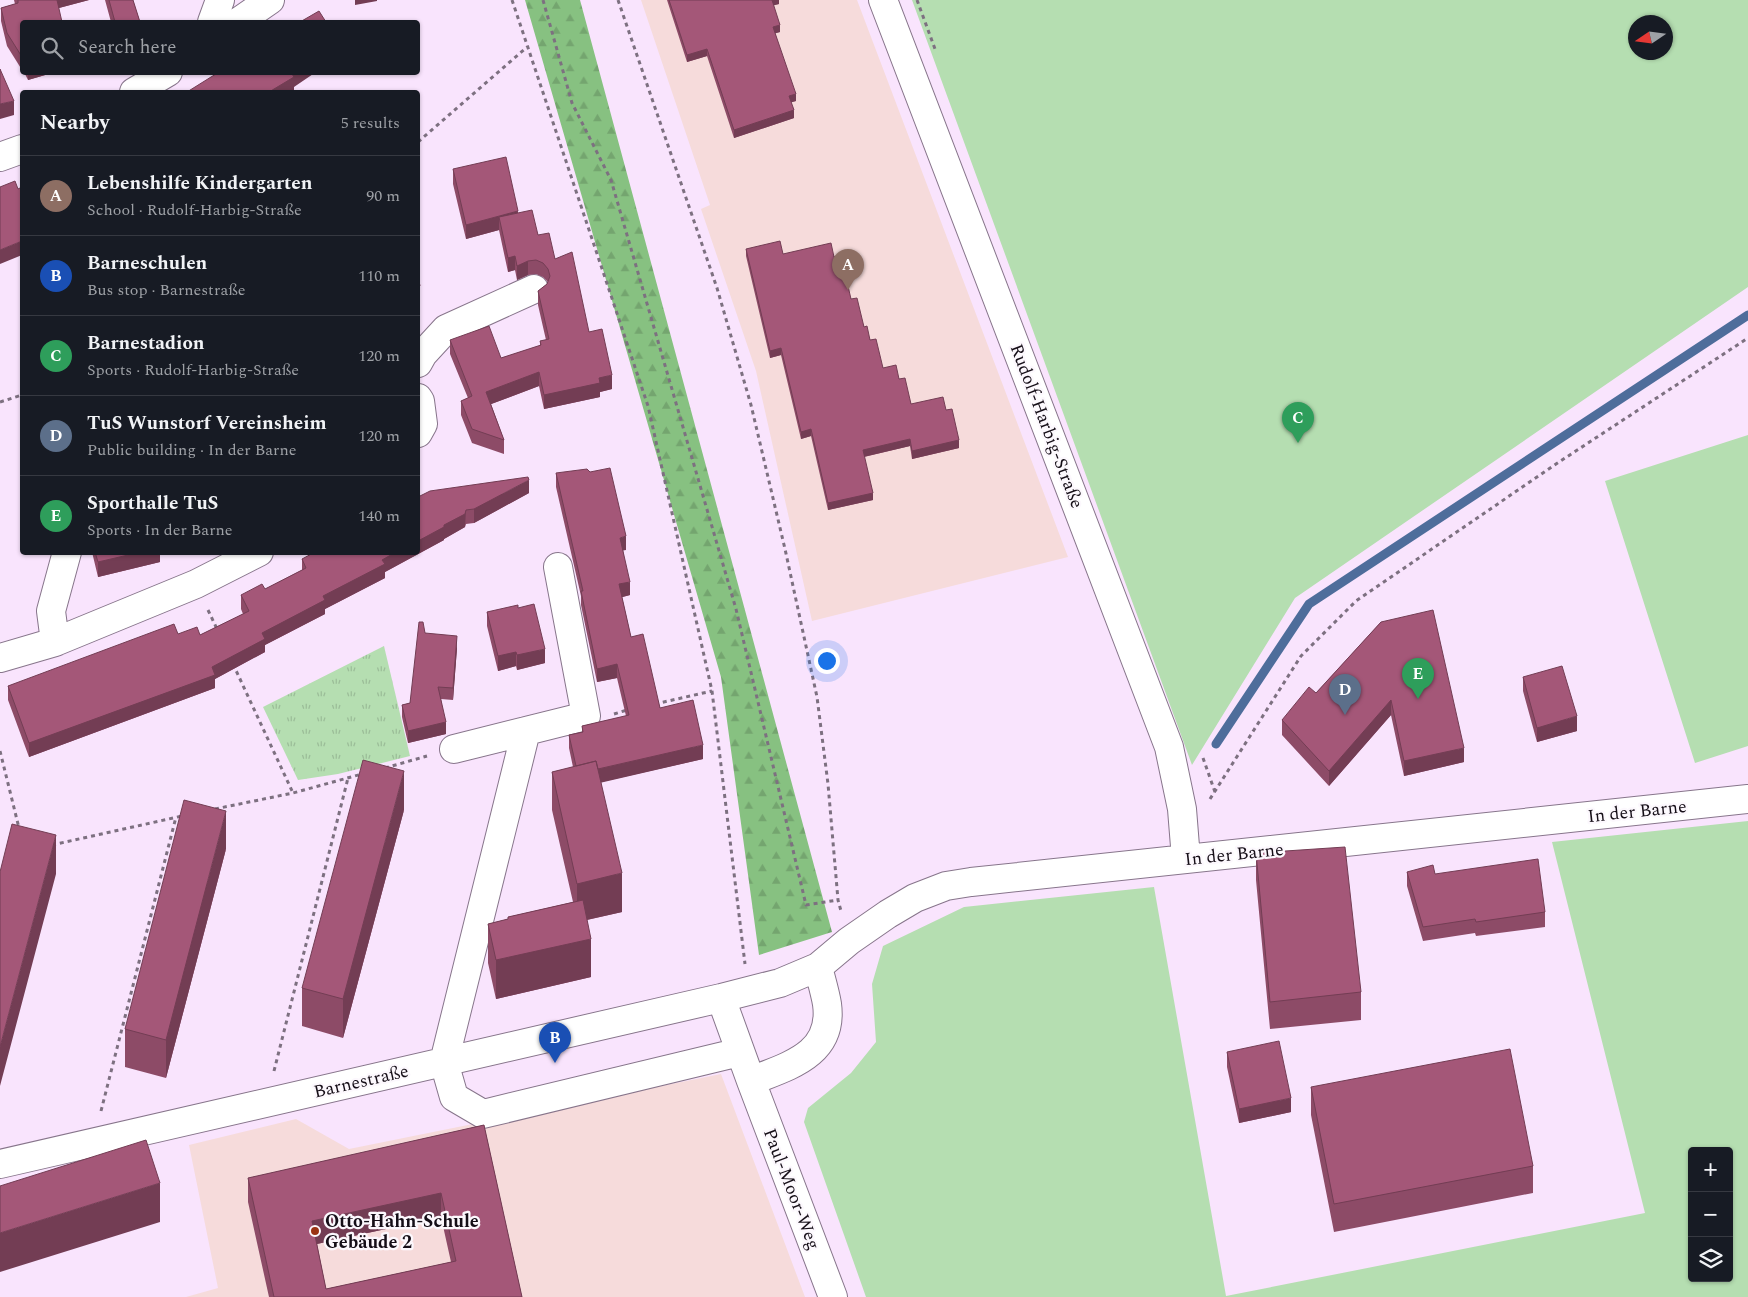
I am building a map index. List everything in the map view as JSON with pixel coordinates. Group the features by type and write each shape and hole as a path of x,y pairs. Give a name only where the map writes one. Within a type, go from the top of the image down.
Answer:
{"street":[{"path":"213,20 220,0"},
{"path":"241,20 270,0"},
{"name":"Rudolf-Harbig-Straße","path":"883,0 1169,747 1182,809 1186,859"},
{"path":"137,90 163,75"},
{"path":"0,157 20,149"},
{"path":"420,359 446,329 534,289"},
{"path":"420,401 423,424 420,429"},
{"path":"55,642 51,611 66,555"},
{"path":"0,658 55,642 196,584 253,555"},
{"path":"454,749 586,716 558,567"},
{"path":"526,731 444,1062 454,1097 483,1114 740,1052"},
{"name":"In der Barne","path":"748,992 780,983 818,966 849,941 888,914 908,902 946,886 1748,799"},
{"path":"721,998 751,1081 797,1062 815,1049 827,1030 827,1005 818,966"},
{"name":"Barnestraße","path":"0,1164 748,992"},
{"name":"Paul-Moor-Weg","path":"751,1081 833,1297"}],"path":[{"path":"512,0 648,406 712,691 748,992"},
{"path":"543,0 572,103 612,180 731,590 806,905 838,900"},
{"path":"618,0 717,288 753,414 817,697 828,784 838,900 849,941"},
{"path":"420,140 527,47"},
{"path":"1210,800 1301,656 1356,601 1556,464 1748,338"},
{"path":"0,402 20,396"},
{"path":"196,584 217,630"},
{"path":"230,657 293,793"},
{"path":"654,704 712,691"},
{"path":"586,716 595,718 634,709"},
{"path":"377,770 454,749"},
{"path":"0,751 20,833"},
{"path":"215,809 293,793 368,772"},
{"path":"266,1103 348,778"},
{"path":"44,847 186,815"},
{"path":"93,1143 176,817"}],"shaded area":[{"path":"641,0 857,0 1068,557 812,621 756,371 701,209 710,205"},
{"path":"721,1074 805,1297 186,1297 218,1288 189,1145 296,1119 349,1149"}],"green space":[{"path":"525,0 580,0 832,932 759,955 721,677"},
{"path":"912,0 1748,0 1748,287 1295,598 1192,765"},
{"path":"1748,435 1748,746 1695,763 1605,481"},
{"path":"384,646 410,756 338,774 298,780 263,707"},
{"path":"1748,821 1748,1297 866,1297 804,1122 808,1108 851,1073 876,1042 872,984 883,946 964,907 1154,887 1226,1296 1645,1213 1552,842"}],"building":[{"path":"18,0 57,0 62,20 20,20 20,54 7,33 1,8 18,3"},
{"path":"109,0 133,0 139,20 114,20"},
{"path":"669,0 772,0 780,25 773,27 796,94 789,96 794,110 734,130 707,49 687,55"},
{"path":"319,11 325,20 303,20"},
{"path":"0,69 14,101 0,104"},
{"path":"214,75 293,75 294,77 272,90 190,90"},
{"path":"506,157 518,211 466,225 453,169"},
{"path":"15,181 18,189 20,188 20,242 0,250 0,187"},
{"path":"532,210 538,235 549,233 555,259 572,252 589,332 602,329 612,375 599,378 600,383 544,395 539,372 486,392 504,440 472,429 461,401 472,396 450,340 489,326 501,358 541,345 540,341 549,339 538,291 547,284 550,276 548,269 543,263 536,260 517,266 515,256 508,258 499,217"},
{"path":"780,241 783,254 831,243 834,257 841,256 851,299 857,298 864,327 867,326 870,340 876,339 883,368 896,365 899,379 905,378 911,404 943,397 946,410 952,409 959,440 912,451 910,439 863,450 873,493 828,503 811,429 801,432 781,348 770,351 746,249"},
{"path":"610,468 626,536 620,538 630,582 619,584 631,637 643,634 660,708 693,700 703,745 598,769 596,761 576,766 569,735 583,732 582,726 629,715 617,664 597,669 581,591 583,591 556,473 587,469 590,472"},
{"path":"528,477 529,480 474,509 466,510 465,514 420,540 420,496 430,491"},
{"path":"96,555 128,555 98,562"},
{"path":"309,555 391,555 382,560 385,564 323,596 325,600 262,633 265,639 212,667 215,675 29,743 8,686 174,624 178,634 197,627 200,635 249,611 241,595 262,584 265,589 306,568 302,559"},
{"path":"534,604 545,649 517,655 516,652 498,656 487,612 518,605 518,608"},
{"path":"1433,610 1464,748 1404,761 1391,700 1329,771 1282,720 1309,687 1316,693 1381,622"},
{"path":"419,622 423,622 425,633 457,636 453,688 438,687 446,722 408,731 402,705 410,703"},
{"path":"1562,666 1577,716 1537,728 1523,677"},
{"path":"363,760 404,771 343,999 302,988"},
{"path":"596,761 622,873 577,884 552,772"},
{"path":"184,800 226,811 166,1040 125,1029"},
{"path":"12,824 56,835 0,1047 0,872"},
{"path":"1345,847 1361,992 1270,1002 1256,853"},
{"path":"1538,859 1545,912 1476,922 1475,919 1423,927 1407,872 1433,865 1435,874"},
{"path":"583,900 591,939 496,960 488,924 508,919 508,917"},
{"path":"1279,1041 1291,1098 1239,1109 1227,1052"},
{"path":"1510,1049 1533,1166 1334,1204 1311,1087"},
{"name":"Otto-Hahn-Schule Gebäude 2","path":"484,1125 522,1297 274,1297 248,1178","holes":["441,1193 456,1261 326,1289 312,1221"]},
{"path":"146,1140 160,1183 0,1233 0,1186"}],"waterway":[{"path":"1216,744 1309,604 1748,315"}],"place":[{"name":"Lebenshilfe Kindergarten","path":"848,290"},
{"name":"Barnestadion","path":"1298,443"},
{"name":"Sporthalle TuS","path":"1418,699"},
{"name":"TuS Wunstorf Vereinsheim","path":"1345,715"},
{"name":"Barneschulen","path":"555,1063"},
{"name":"Otto-Hahn-Schule Gebäude 2","path":"315,1231"}]}
